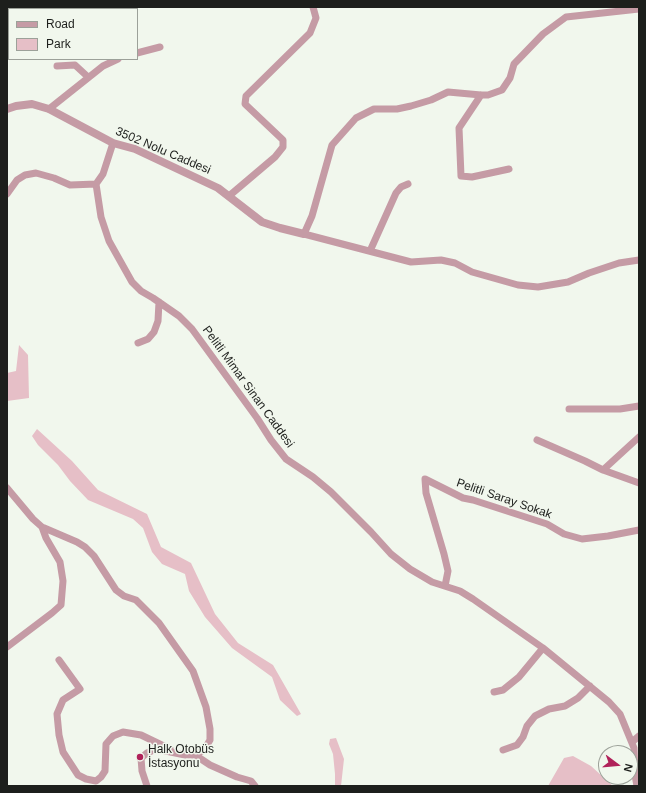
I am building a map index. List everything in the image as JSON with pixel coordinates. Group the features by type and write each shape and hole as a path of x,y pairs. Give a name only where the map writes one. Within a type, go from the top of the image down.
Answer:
{"street":[{"path":"229,196 275,157 283,147 283,140 245,104 246,96 310,33 316,18 313,7"},
{"path":"639,10 566,17 543,34 514,64 510,78 502,90 488,95 448,92 431,100 411,106 397,109 374,108 356,118 332,145 312,216 304,234 411,262 442,260 455,263 472,272 518,285 538,286 568,282 619,263 639,260"},
{"path":"138,53 160,47"},
{"path":"49,109 103,66 116,60"},
{"path":"57,66 75,65 88,78"},
{"path":"481,95 459,128 461,176 472,177 509,169"},
{"name":"3502 Nolu Caddesi","path":"7,109 32,104 49,109 113,143 135,149 218,188 262,222 304,234"},
{"path":"7,194 17,180 25,174 36,173 54,178 70,185 96,184 102,174 113,143"},
{"name":"Pelitli Mimar Sinan Caddesi","path":"96,184 100,217 109,241 124,271 141,291 179,316 196,334 286,459 304,470 331,492 372,532 391,554 410,569 432,582 460,591 473,599 543,648 590,686 609,702 620,714 633,745"},
{"path":"370,251 396,193 401,187 408,184"},
{"path":"138,343 148,339 154,332 158,321 159,302"},
{"path":"569,409 620,409 639,406"},
{"path":"603,470 639,437"},
{"path":"537,440 603,470 639,484"},
{"name":"Pelitli Saray Sokak","path":"445,586 448,571 426,493 425,479 463,498 547,524 564,534 582,539 639,530"},
{"path":"7,488 33,519 42,527 85,547 94,556 116,590 124,596 136,600 159,623 193,671 202,692 210,730 210,740 204,750 195,755 183,755 156,749 147,753 141,758 142,771 147,786"},
{"path":"7,647 61,605 63,581 60,562 46,538 42,527"},
{"path":"494,692 503,690 519,677 543,648"},
{"path":"59,660 80,688 64,700 57,714 59,735 63,752 78,775 86,779 96,781 101,777 105,771 106,744 112,736 123,732 141,735 183,755"},
{"path":"503,750 517,745 523,737 526,726 535,716 549,709 565,706 578,698 590,686"},
{"path":"632,742 639,736"},
{"path":"195,755 210,765 237,777 251,781 255,786"}],"green space":[{"path":"19,345 28,355 29,398 7,401 7,373 16,371"},
{"path":"37,429 72,461 98,490 147,514 161,547 191,563 215,614 238,643 273,665 301,714 297,716 280,700 272,677 232,648 205,617 189,591 185,574 162,564 152,552 143,528 133,519 88,500 70,481 58,465 38,445 32,436"},
{"path":"336,738 344,759 341,786 335,786 333,754 329,744 330,739"},
{"path":"573,756 591,766 598,772 598,785 613,786 548,786 564,758"}],"place":[{"name":"Halk Otobüs İstasyonu","path":"140,757"}]}
